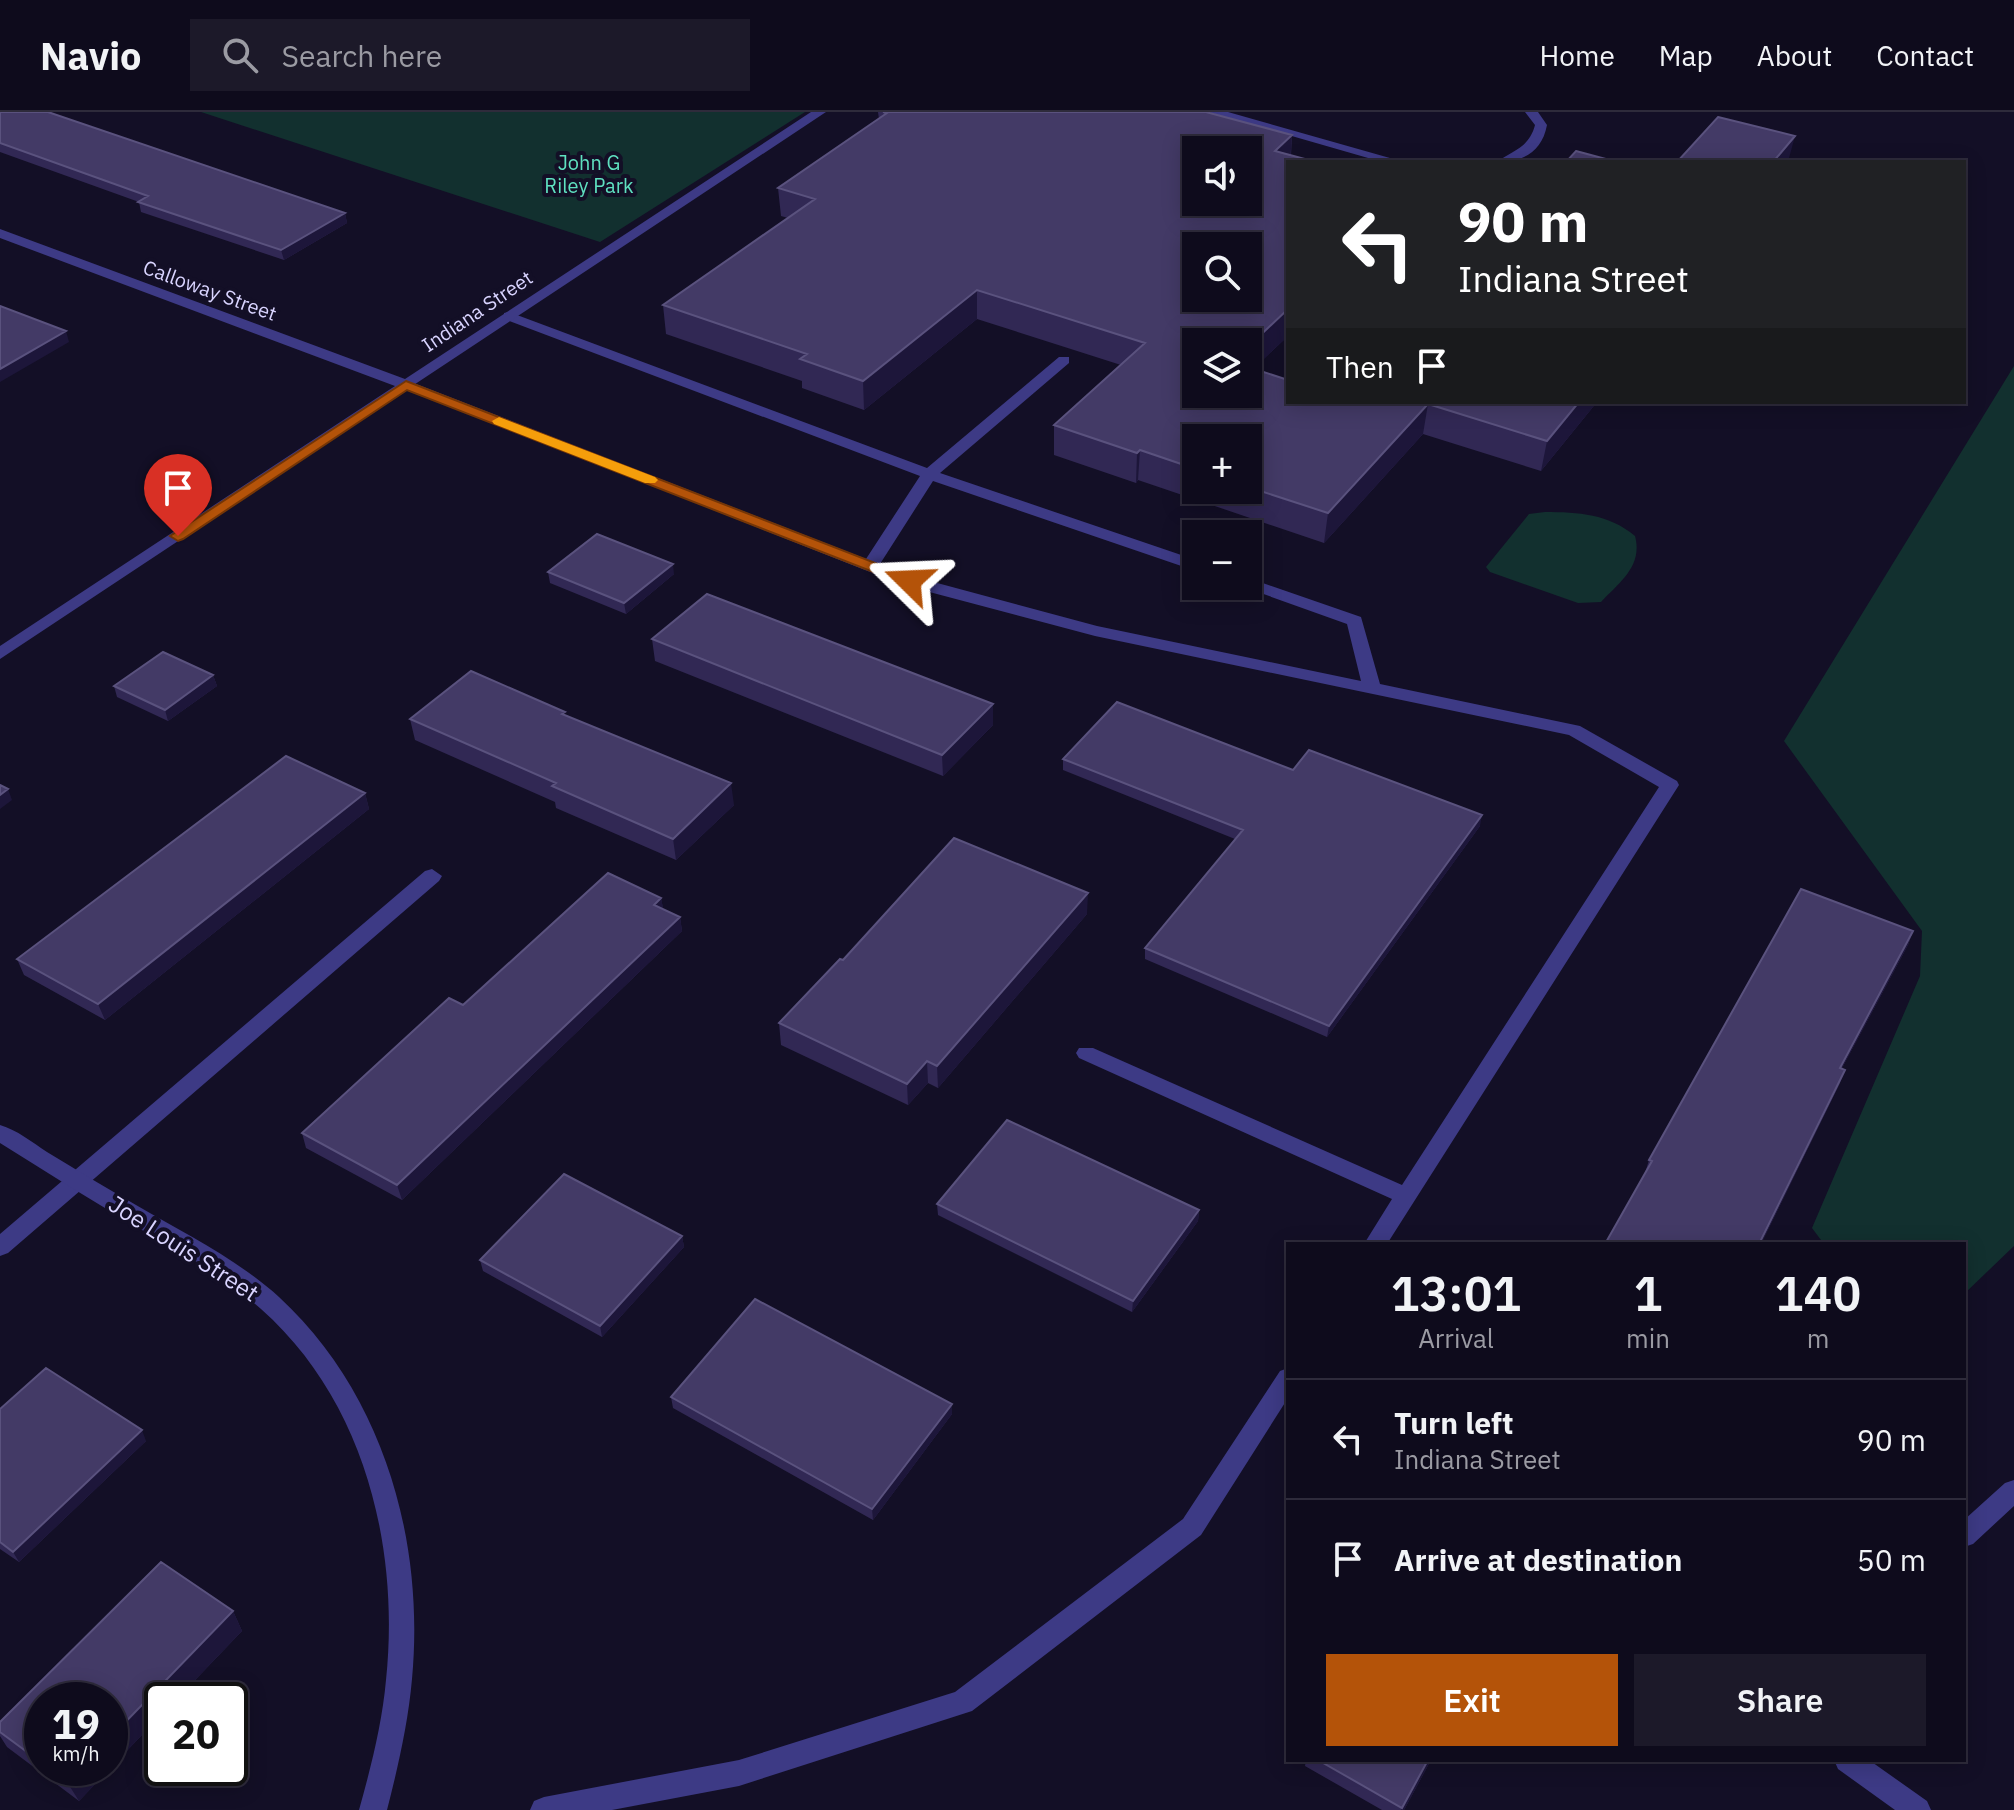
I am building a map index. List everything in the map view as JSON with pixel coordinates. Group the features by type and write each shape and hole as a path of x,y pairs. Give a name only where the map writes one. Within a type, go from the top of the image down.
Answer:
{"street":[{"name":"Indiana Street","path":"0,654 820,112"},
{"path":"1214,112 1390,160"},
{"path":"1508,160 1538,141 1541,125 1531,112"},
{"name":"Calloway Street","path":"0,233 406,385 909,581 1095,631 1574,730 1670,785 1406,1196"},
{"path":"509,316 929,474 1182,561"},
{"path":"870,566 929,474 1064,360"},
{"path":"1262,589 1355,621 1372,688"},
{"path":"0,1247 432,876"},
{"path":"1086,1053 1406,1196 1376,1242"},
{"name":"Joe Louis Street","path":"0,1133 209,1259 272,1305 334,1373 371,1443 394,1525 401,1605 399,1673 386,1771 373,1810"},
{"path":"544,1810 739,1773 963,1702 1192,1527 1286,1381"},
{"path":"1966,1534 2014,1491"},
{"path":"1850,1762 1917,1810"}],"green space":[{"name":"John G Riley Park","path":"201,112 805,112 600,242"},
{"path":"2014,366 2014,1246 1966,1292 1966,1242 1822,1242 1812,1228 1920,976 1922,931 1784,741"},
{"path":"1545,512 1593,516 1615,523 1635,536 1637,547 1633,565 1601,602 1578,603 1490,572 1486,567 1529,514"}],"building":[{"path":"0,112 48,112 345,213 281,250 138,202 148,196 0,143"},
{"path":"883,112 1206,112 1292,135 1275,151 1309,160 1286,160 1286,311 1262,334 1262,328 1182,328 1182,408 1262,408 1262,372 1286,379 1286,404 1428,404 1328,513 1262,492 1262,424 1182,424 1182,464 1140,450 1137,453 1054,425 1145,343 977,290 863,381 800,359 807,354 663,305 815,199 778,188 887,113"},
{"path":"1718,117 1795,136 1775,160 1679,160"},
{"path":"1576,151 1610,160 1568,160"},
{"path":"0,306 66,331 0,369"},
{"path":"1428,404 1577,404 1547,441"},
{"path":"597,534 673,564 624,603 548,572"},
{"path":"707,594 993,704 942,755 652,639"},
{"path":"163,652 213,675 165,710 114,686"},
{"path":"471,671 565,712 562,714 731,783 673,839 410,719"},
{"path":"1117,702 1293,770 1309,750 1482,815 1329,1026 1145,948 1243,830 1063,759"},
{"path":"286,756 365,793 98,1004 17,959"},
{"path":"954,838 1088,893 937,1066 927,1061 907,1084 779,1023 840,959 843,960"},
{"path":"608,873 661,898 654,905 680,917 397,1185 302,1133 449,998 463,1005"},
{"path":"1801,889 1913,931 1840,1068 1845,1070 1760,1242 1606,1242 1652,1161 1649,1160"},
{"path":"1007,1120 1199,1210 1133,1301 937,1204"},
{"path":"564,1174 682,1236 600,1326 480,1260"},
{"path":"755,1299 952,1404 872,1509 671,1397"},
{"path":"46,1368 142,1430 13,1552 0,1542 0,1409"},
{"path":"161,1562 233,1611 164,1682 144,1682 144,1703 128,1719 128,1682 40,1682"},
{"path":"24,1698 24,1750 0,1732 0,1722"},
{"path":"1322,1762 1427,1762 1402,1808"}],"slow traffic":[{"path":"499,421 650,480"}],"route":[{"path":"178,536 406,385 909,581"}]}
